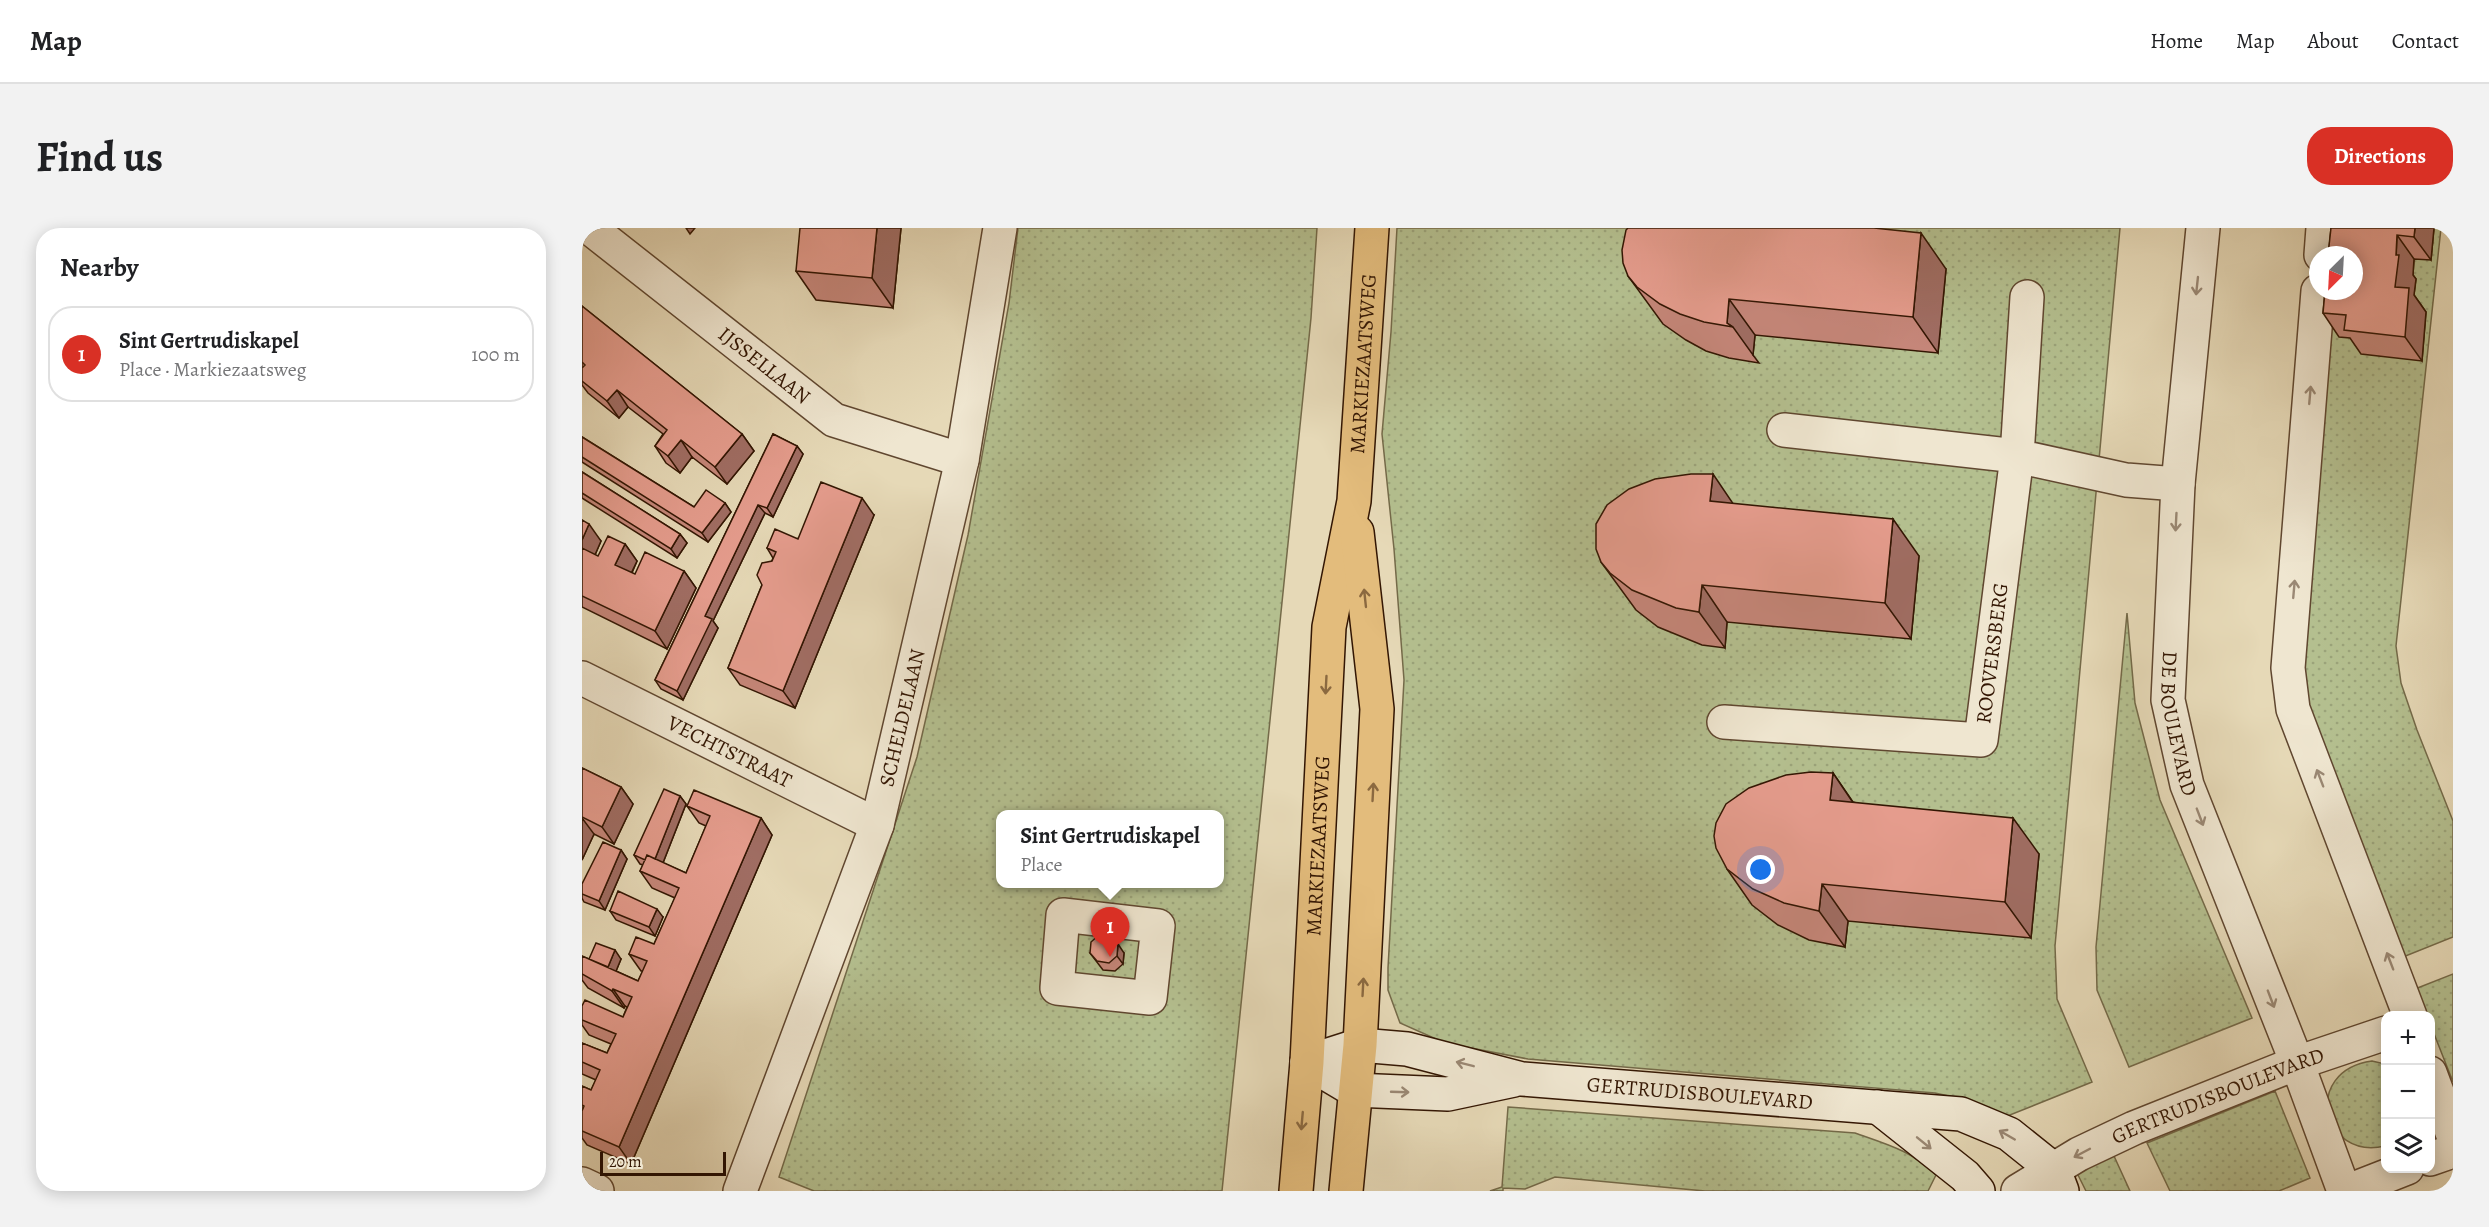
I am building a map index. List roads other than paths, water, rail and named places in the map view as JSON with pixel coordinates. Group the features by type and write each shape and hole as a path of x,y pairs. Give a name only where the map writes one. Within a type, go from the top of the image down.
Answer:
{"main road":[{"name":"MARKIEZAATSWEG","path":"1296,1191 1307,1062 1329,627 1354,501 1372,228"},
{"name":"MARKIEZAATSWEG","path":"1346,1191 1360,1045 1377,709 1354,501"}],"street":[{"name":"IJSSELLAAN","path":"590,228 834,420 962,460"},
{"name":"SCHELDELAAN","path":"740,1191 877,825 962,460 999,228"},
{"name":"DE BOULEVARD","path":"2203,228 2178,484 2168,700 2187,786 2346,1191"},
{"path":"2322,246 2324,228"},
{"name":"ROOVERSBERG","path":"1724,722 1981,740 2017,456 2027,297"},
{"path":"2317,300 2288,668 2293,709 2408,1011"},
{"path":"1784,430 2017,456 2126,480 2178,484"},
{"name":"VECHTSTRAAT","path":"582,678 877,825"},
{"name":"GERTRUDISBOULEVARD","path":"2018,1191 2058,1180 2079,1154 2134,1128 2297,1063 2381,1034"},
{"name":"GERTRUDISBOULEVARD","path":"1307,1062 1360,1045 1407,1049 1522,1079 1961,1114 2009,1134 2058,1180"},
{"name":"GERTRUDISBOULEVARD","path":"1307,1062 1354,1090 1448,1094 1522,1079"},
{"path":"2435,1086 2453,1135"},
{"path":"1878,1107 1965,1176 1978,1191"},
{"path":"2435,1157 2453,1151"},
{"path":"2346,1191 2394,1173"},
{"path":"582,1184 597,1191"}],"place":[{"name":"Sint Gertrudiskapel","path":"1110,957"}]}
